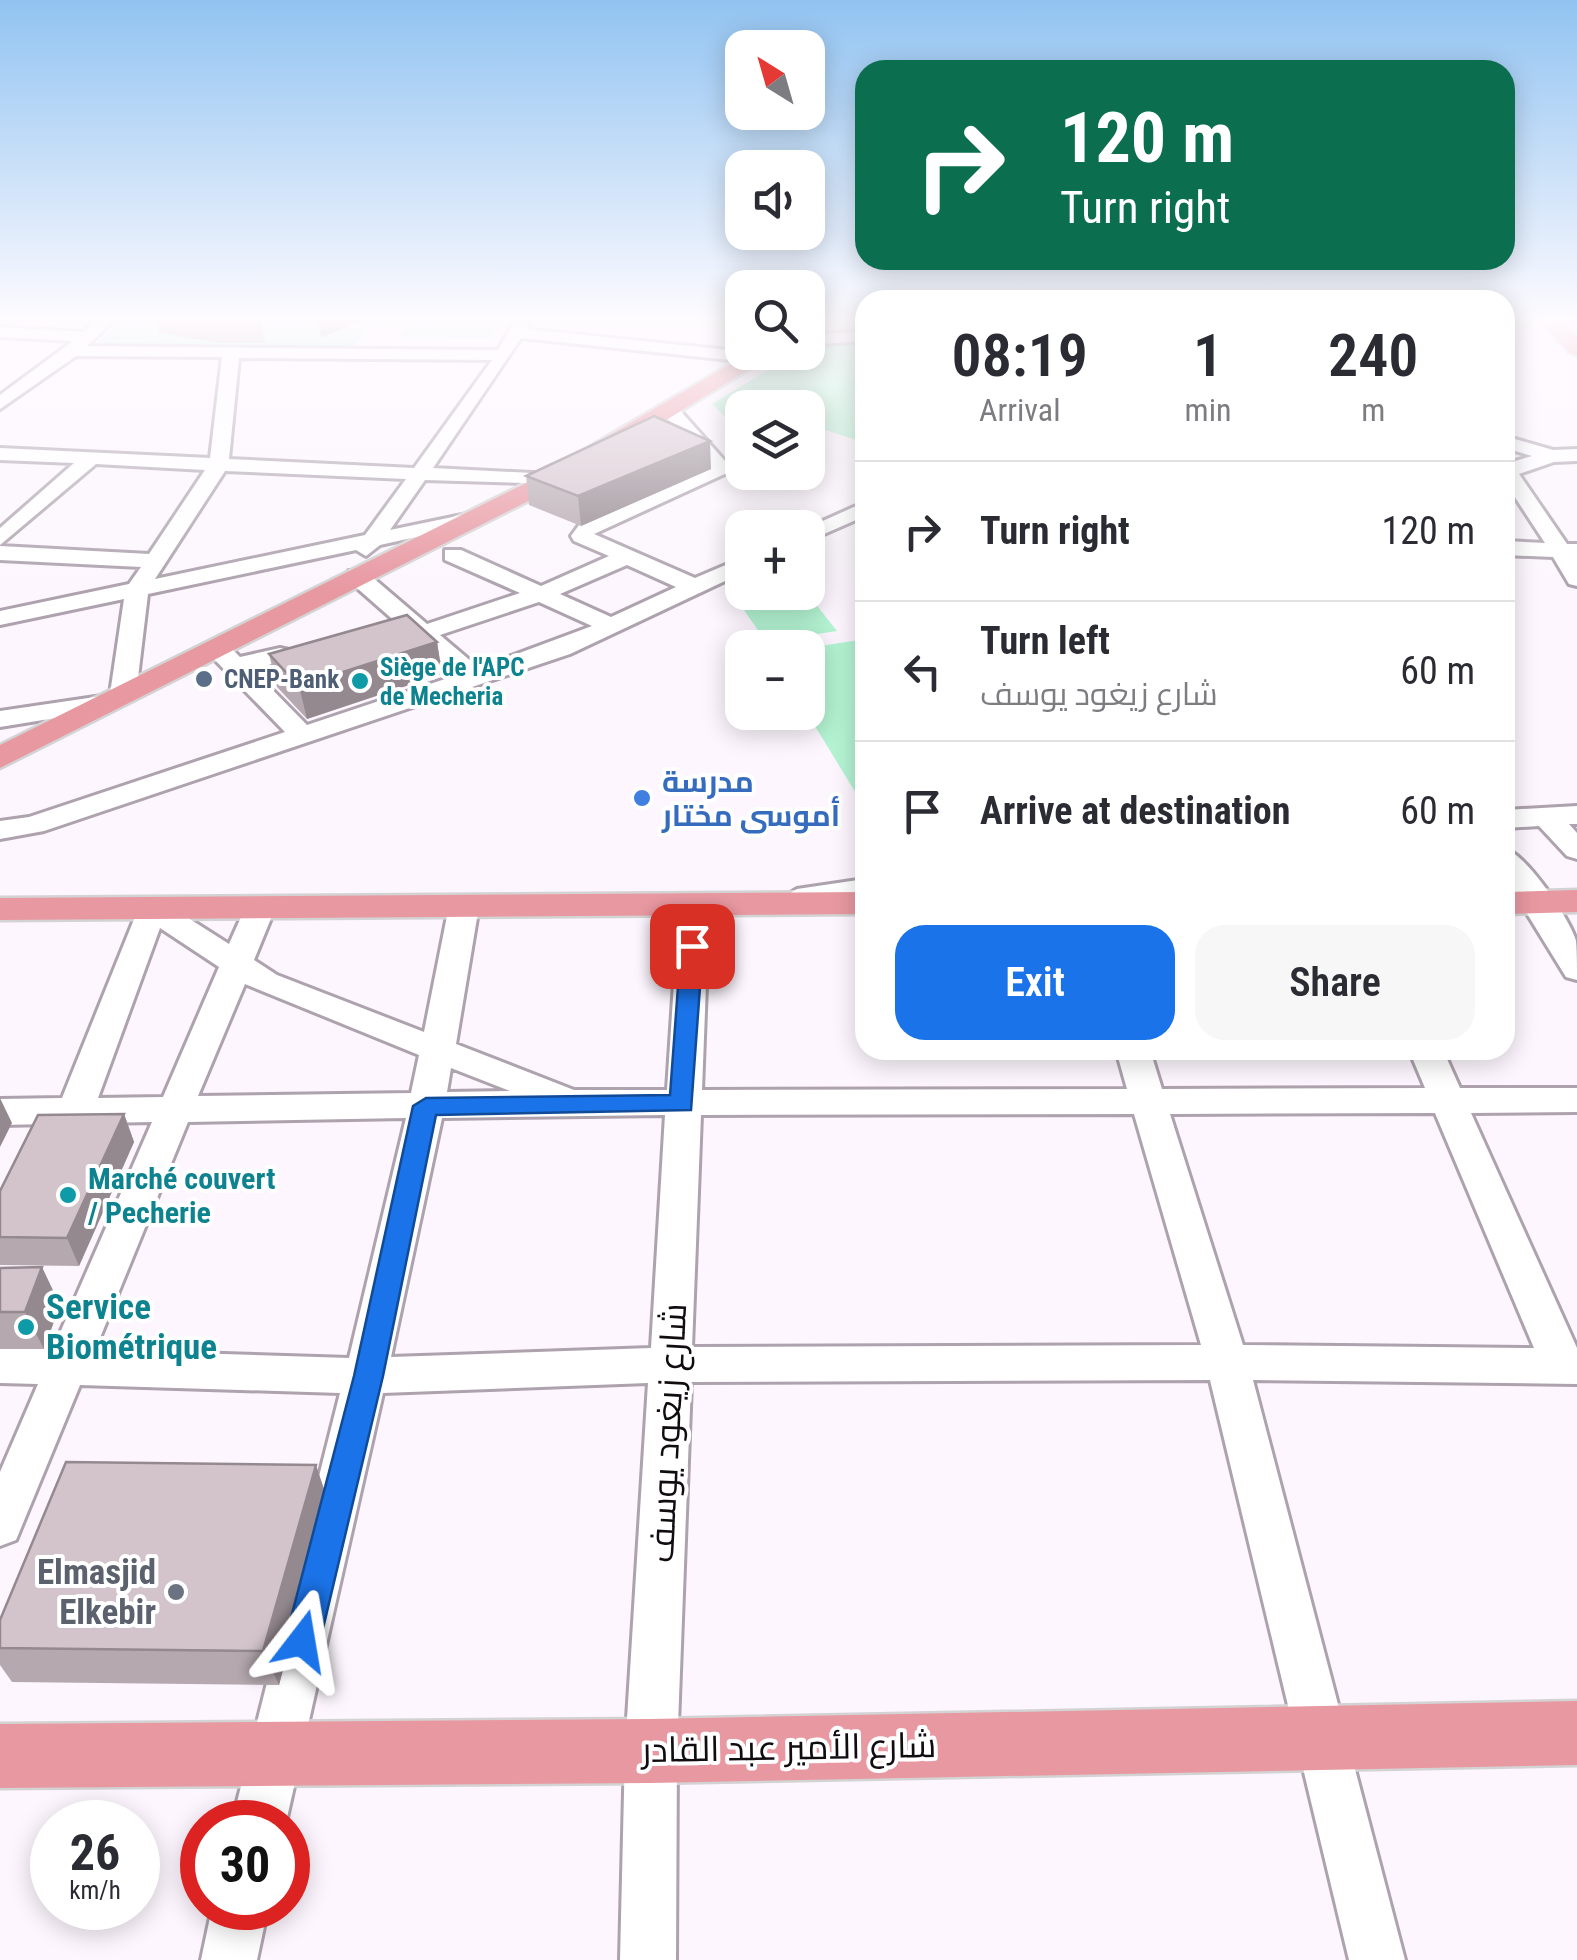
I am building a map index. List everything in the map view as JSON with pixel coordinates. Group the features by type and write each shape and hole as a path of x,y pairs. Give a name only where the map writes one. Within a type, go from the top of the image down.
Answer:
{"main road":[{"path":"0,758 112,699 226,656 350,579 551,480 671,411"},
{"path":"1522,902 1577,901"},
{"path":"0,909 855,903"},
{"name":"شارع الأمير عبد القادر","path":"0,1756 651,1751 1577,1733"}],"street":[{"path":"0,719 112,699 138,589 219,464 225,409"},
{"path":"465,409 371,540 350,579 425,634 474,677"},
{"path":"671,411 718,465 719,472 582,532 695,587"},
{"path":"1515,443 1552,456"},
{"path":"0,454 551,480"},
{"path":"1515,467 1552,456 1577,455"},
{"path":"0,539 92,458"},
{"path":"1515,480 1568,551 1577,579"},
{"path":"1515,497 1530,498"},
{"path":"825,526 855,513"},
{"path":"0,618 467,520"},
{"path":"1515,548 1568,551"},
{"path":"0,553 159,561"},
{"path":"453,556 612,626"},
{"path":"226,656 280,655 322,664 540,594 628,556"},
{"path":"0,830 34,825 561,649 725,573"},
{"path":"226,656 301,734"},
{"path":"1515,818 1562,816 1577,850"},
{"path":"768,903 855,890"},
{"path":"1522,902 1577,970"},
{"path":"0,1525 63,1366 261,906"},
{"path":"264,1800 368,1376 440,1050 464,906"},
{"name":"شارع زيغود يوسف","path":"648,1960 651,1751 694,906"},
{"path":"25,1146 58,1111 152,908 265,982 574,1104"},
{"path":"1135,1060 1226,1362 1377,1960"},
{"path":"0,1365 368,1376 673,1366 1226,1362 1570,1366 1431,1060"},
{"path":"0,1112 574,1104 1577,1100"},
{"path":"229,1960 235,1930"}],"green space":[{"path":"825,409 855,409 855,440 825,430"},
{"path":"744,610 820,610 837,631 825,633 758,630"},
{"path":"855,641 855,792 817,730 825,730 825,645"}],"building":[{"path":"654,416 710,441 578,496 526,476"},
{"path":"407,615 437,642 299,686 269,654"},
{"path":"124,1114 67,1238 0,1237 0,1191 38,1115"},
{"path":"42,1267 25,1312 0,1312 0,1268"},
{"name":"Elmasjid Elkebir","path":"66,1462 316,1465 263,1651 0,1648 0,1620"}],"place":[{"name":"CNEP-Bank","path":"204,679"},
{"name":"Siège de l'APC de Mecheria","path":"360,681"},
{"name":"مدرسة أموسى مختار","path":"642,798"},
{"name":"Marché couvert / Pecherie","path":"68,1195"},
{"name":"Service Biométrique","path":"26,1327"},
{"name":"Elmasjid Elkebir","path":"176,1592"}],"route":[{"path":"302,1641 368,1376 426,1106 682,1104 692,946"}]}
